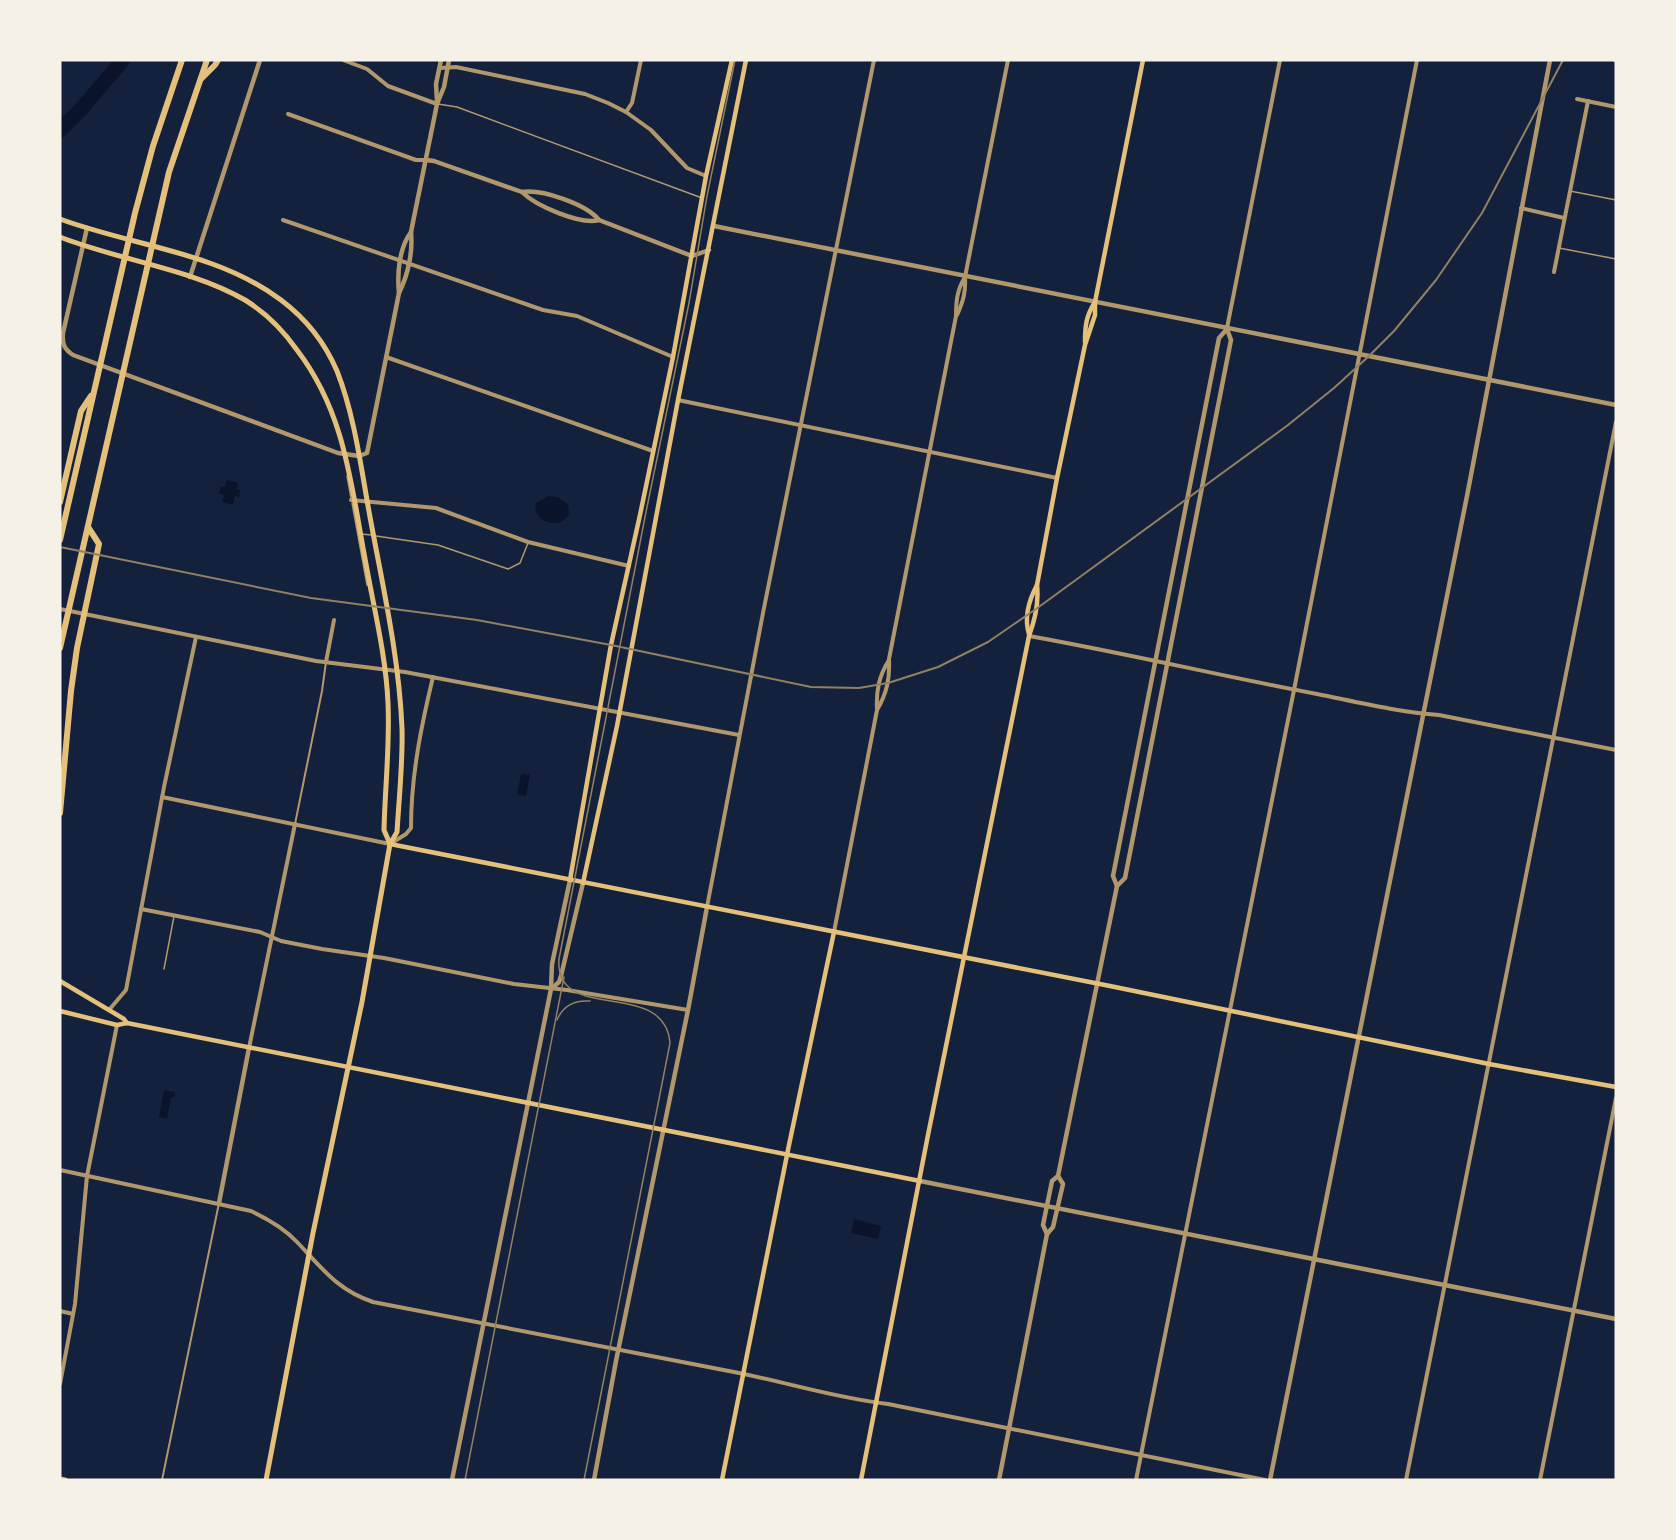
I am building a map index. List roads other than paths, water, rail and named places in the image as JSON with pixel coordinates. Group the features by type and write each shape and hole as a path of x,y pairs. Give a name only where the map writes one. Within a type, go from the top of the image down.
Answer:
{"highway":[{"path":"60,540 135,213 153,147 182,60"},
{"path":"60,648 169,172 207,60"},
{"path":"198,81 216,65 218,60"},
{"path":"60,502 81,411 93,393"},
{"path":"60,813 71,691 81,626 99,544 88,527"}],"main road":[{"path":"570,880 610,645 654,451 706,176 732,60"},
{"path":"583,883 746,60"},
{"path":"861,1480 1029,636 1034,624 1038,597 1037,585 1057,478 1085,345 1092,329 1095,303 1143,60"},
{"path":"60,219 207,261 252,281 282,301 306,322 328,353 340,379 350,412 393,642 402,735 397,832 390,844 370,956 266,1480"},
{"path":"60,237 83,246 190,277 246,301 277,325 313,372 333,410 348,465 382,651 388,706 384,830 390,844"},
{"path":"390,844 1230,1010 1489,1064 1616,1087"},
{"path":"722,1480 834,932"},
{"path":"60,981 127,1023"},
{"path":"99,1021 109,1010"},
{"path":"60,1011 117,1025 127,1023 920,1181"},
{"path":"60,1479 65,1480"}],"street":[{"path":"190,277 260,60"},
{"path":"343,60 367,69 388,86 437,104"},
{"path":"437,104 436,84 441,60"},
{"path":"87,228 63,333 64,347 73,355 343,454 359,456 366,453 399,293 409,264 411,232 437,104 444,87 449,60"},
{"path":"626,112 632,103 640,60"},
{"path":"594,1480 618,1348 688,1010 800,425 874,60"},
{"path":"956,316 964,300 965,276 1008,60"},
{"path":"999,1480 1047,1234 1053,1227 1063,1184 1059,1176 1117,886 1113,876 1154,660 1219,338 1227,329 1280,60"},
{"path":"1136,1480 1417,60"},
{"path":"1270,1480 1505,304 1550,60"},
{"path":"440,68 448,66 585,94 626,112 651,130 687,168 706,176"},
{"path":"1576,99 1616,107"},
{"path":"1554,272 1588,101"},
{"path":"288,114 416,160 434,161 522,192 532,191 555,197 594,214 599,220 692,256 709,250"},
{"path":"522,192 528,198 550,209 591,222 599,220"},
{"path":"1521,208 1564,218"},
{"path":"283,220 543,310 578,316 673,357"},
{"path":"714,226 1616,405"},
{"path":"399,293 398,278 405,240 411,232"},
{"path":"877,710 885,697 888,683 889,659 956,316 958,288 965,276"},
{"path":"1117,886 1125,878 1231,340 1227,329"},
{"path":"386,357 654,451"},
{"path":"678,400 1057,478"},
{"path":"1406,1480 1616,422"},
{"path":"359,456 366,502"},
{"path":"351,500 436,508 528,542 629,566"},
{"path":"60,609 326,662 433,677 739,735"},
{"path":"162,1480 322,691 334,620"},
{"path":"1029,636 1167,662 1294,690 1616,750"},
{"path":"109,1010 126,990 195,637"},
{"path":"834,932 877,710 878,685 881,672 889,659"},
{"path":"162,798 390,844 411,828 420,729 433,677"},
{"path":"452,1480 551,988 552,963 570,880"},
{"path":"551,988 559,982 561,976 583,883"},
{"path":"141,909 260,932 271,937 322,949 514,984 688,1010"},
{"path":"60,1384 73,1314 87,1176 117,1025"},
{"path":"1540,1480 1616,1098"},
{"path":"60,1170 251,1211 266,1218 296,1241 324,1272 364,1299 792,1383 826,1394 1010,1428 1265,1480"},
{"path":"1047,1234 1043,1225 1052,1181 1059,1176"},
{"path":"920,1181 1616,1319"},
{"path":"60,1311 73,1314"}],"lane":[{"path":"437,104 457,107 702,199"},
{"path":"1569,191 1616,200"},
{"path":"1558,248 1616,259"},
{"path":"343,454 367,585 384,588 366,502"},
{"path":"357,533 438,544 508,569 520,563 528,542"},
{"path":"164,969 174,916"}],"water":[{"path":"227,480 238,483 237,489 240,490 239,497 235,496 233,505 222,502 224,495 219,493 221,486 225,487"},
{"path":"548,496 558,497 568,505 569,514 565,519 553,523 547,522 538,515 536,503"},
{"path":"521,774 530,775 526,796 517,795"},
{"path":"164,1090 175,1092 174,1097 171,1098 167,1119 159,1117"},
{"path":"854,1219 881,1226 878,1239 851,1233"}],"waterway":[{"path":"60,130 123,60"}],"tram line":[{"path":"584,1480 670,1043 664,1023 650,1011 574,991 562,979 559,959 735,60"},
{"path":"465,1480 564,977"},
{"path":"557,1020 570,1004 590,1001"}],"railway":[{"path":"60,547 311,598 477,620 611,645 811,687 859,688 888,683 938,667 988,642 1036,609 1288,425 1369,356 1394,331 1436,280 1482,213 1563,60"}]}
